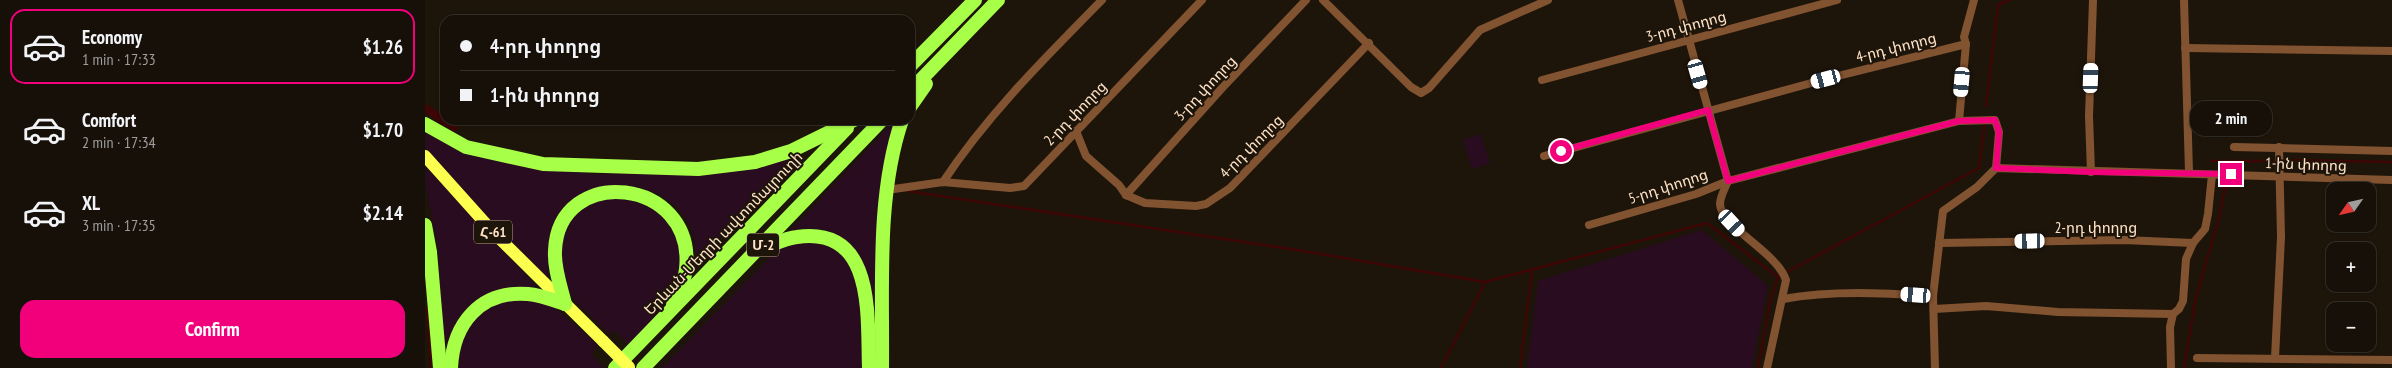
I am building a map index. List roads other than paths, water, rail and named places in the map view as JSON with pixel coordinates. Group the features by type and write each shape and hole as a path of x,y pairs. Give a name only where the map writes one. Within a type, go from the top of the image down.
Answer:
{"highway":[{"path":"915,61 975,0"},
{"path":"915,86 999,0"},
{"path":"915,100 927,83 933,67"},
{"path":"425,124 466,147 543,164 698,169 732,166 791,151 844,125"},
{"name":"Երևան-Մեղրի ավտոմայրուղի","path":"615,368 849,125"},
{"name":"Մ-2","path":"634,368 758,250 876,125"},
{"path":"882,368 885,210 893,146 900,125"},
{"path":"451,368 452,352 459,330 467,318 484,304 505,295 527,294 565,304 557,273 555,250 557,238 565,217 575,207 590,198 606,192 621,191 637,194 662,205 676,222 683,237 687,260 686,272 671,312"},
{"path":"425,225 430,252 439,368"},
{"path":"758,250 795,237 809,236 838,243 850,254 859,267 865,284 869,368"}],"main road":[{"name":"Հ-61","path":"425,156 493,233 603,341 634,368"}],"street":[{"path":"943,182 968,144 990,117 1101,0"},
{"name":"2-րդ փողոց","path":"887,190 943,182 1010,188 1024,186 1202,0"},
{"name":"3-րդ փողոց","path":"1126,195 1305,0"},
{"path":"1323,0 1369,43 1411,87 1421,93 1429,88 1479,30 1548,0"},
{"path":"1678,0 1728,181 1720,202 1721,212 1743,235 1773,258 1783,271 1786,280 1767,368"},
{"name":"3-րդ փողոց","path":"1542,80 1837,0"},
{"path":"1959,121 1964,37 1974,0"},
{"path":"2091,172 2089,116 2093,0"},
{"path":"2183,0 2189,172"},
{"name":"4-րդ փողոց","path":"1126,195 1145,203 1196,206 1206,204 1230,188 1369,43"},
{"name":"4-րդ փողոց","path":"1544,156 1708,110 1965,44"},
{"path":"2185,48 2392,51"},
{"name":"5-րդ փողոց","path":"1589,225 1696,194 1728,181 1959,121 1995,120 1999,132 1996,168"},
{"path":"1076,131 1086,156 1119,184 1126,195"},
{"name":"1-ին փողոց","path":"2234,147 2392,151"},
{"path":"2275,358 2281,237 2279,148"},
{"path":"1935,368 1933,296 1943,212 1977,187 1996,168"},
{"name":"1-ին փողոց","path":"1996,168 2091,172 2189,172 2280,178 2392,180"},
{"path":"2171,368 2170,327 2173,314 2179,309 2183,301 2186,259 2193,244 2205,229 2213,174"},
{"name":"2-րդ փողոց","path":"1939,243 2124,240 2193,244"},
{"path":"1783,299 1804,295 1882,293 1933,296"},
{"path":"1934,309 1986,306 2058,312 2173,314"},
{"path":"2197,358 2392,360"}],"waterway":[{"path":"1986,106 1998,5 2009,0"},
{"path":"425,108 440,118"},
{"path":"1785,273 1979,168 1985,122"},
{"path":"2281,160 2392,162"},
{"path":"2211,161 2273,161"},
{"path":"2184,368 2196,297 2218,221 2227,179"},
{"path":"908,191 1297,250 1485,282"},
{"path":"1441,368 1485,282 1707,223 1778,277"},
{"path":"1520,368 1532,270"},
{"path":"1758,368 1770,302 1778,277"},
{"path":"427,309 431,368"}]}
